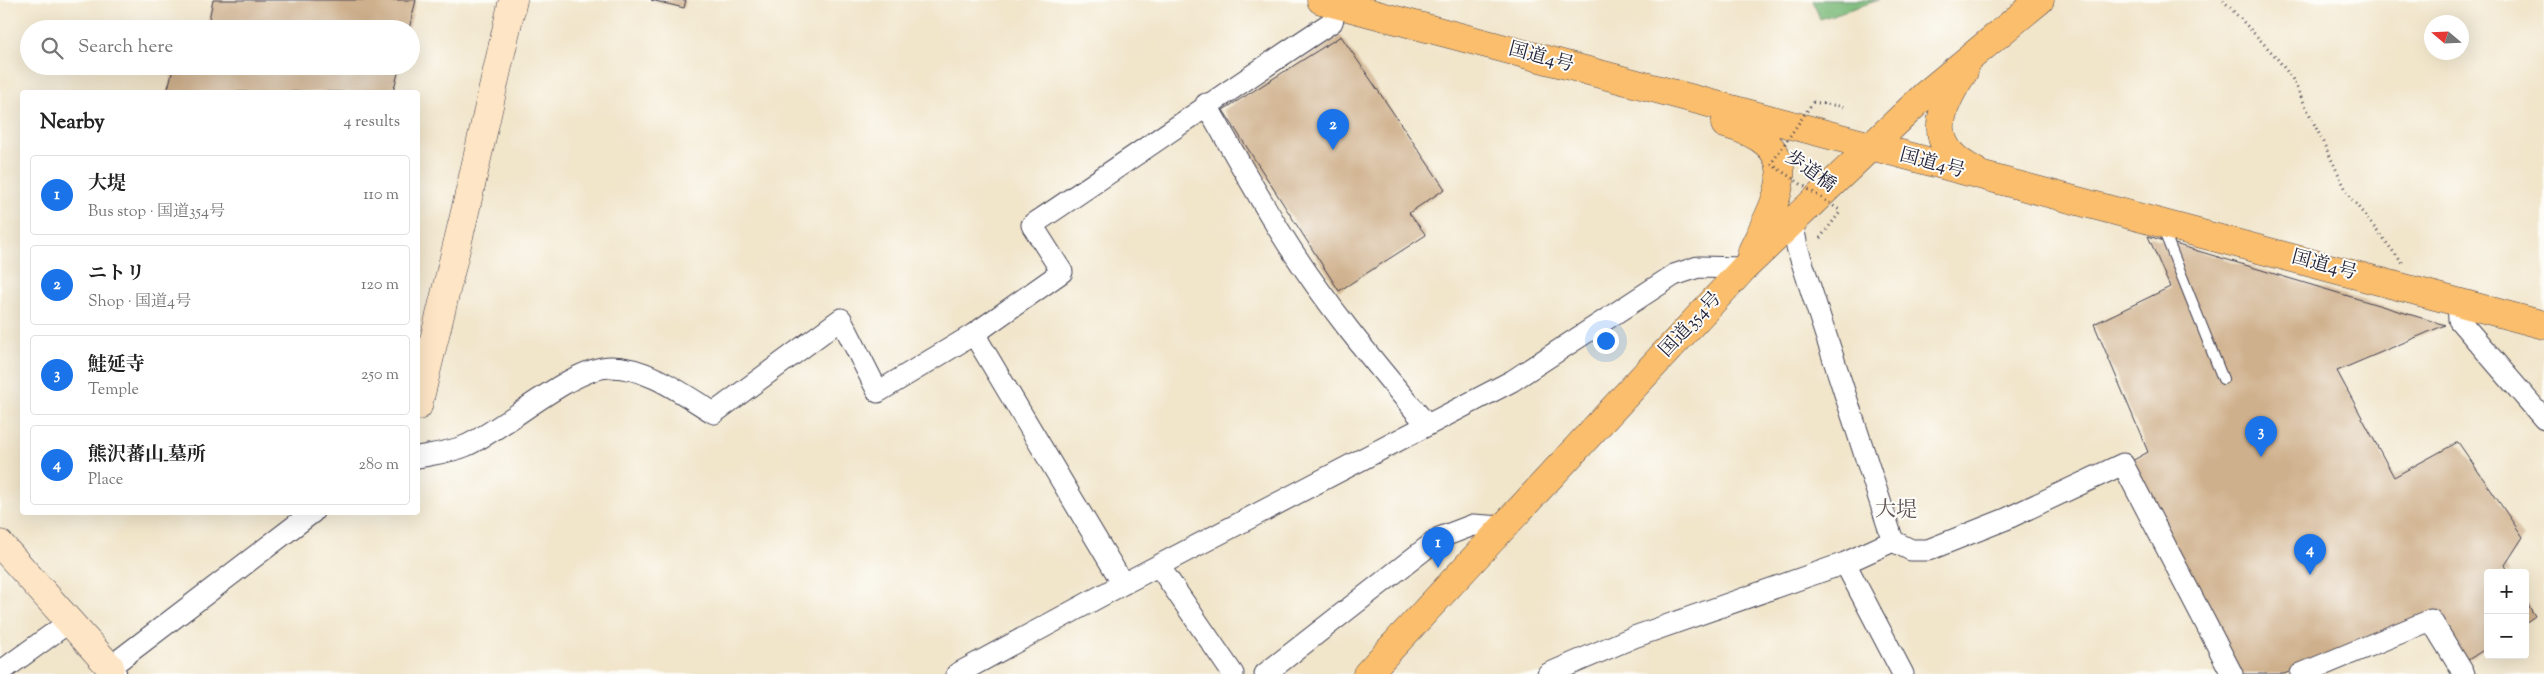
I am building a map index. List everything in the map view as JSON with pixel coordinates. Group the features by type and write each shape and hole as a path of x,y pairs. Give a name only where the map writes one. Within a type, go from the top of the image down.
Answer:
{"highway":[{"name":"国道354号","path":"1367,674 1744,268 1925,95 2040,0"},
{"name":"国道4号","path":"1329,2 2544,325"},
{"path":"1980,50 1952,90 1944,105 1940,121 1940,134 1945,147 1954,157 1968,167 1998,181"},
{"path":"1654,88 1685,112 1734,126 1758,137 1771,146 1778,156 1782,168 1777,194 1744,268"}],"street":[{"path":"420,398 462,225 513,0"},
{"path":"420,457 465,446 583,373 610,367 633,370 668,385 714,413 841,319 878,392 974,334 1062,272 1032,225 1140,153 1206,104 1332,22 1329,2"},
{"path":"1206,104 1279,231 1312,279 1362,347 1427,425"},
{"path":"1792,221 1797,247 1892,541 1910,550 1928,550 2006,519 2123,464 2232,674"},
{"path":"957,674 1123,584 1512,380 1674,275 1698,267 1744,268"},
{"path":"2458,302 2460,320 2544,419"},
{"path":"974,334 1123,584"},
{"path":"0,544 113,670 309,515"},
{"path":"1278,670 1439,538 1473,525 1503,527"},
{"path":"1548,674 1634,637 1844,563 1892,541"},
{"path":"1844,563 1903,674"},
{"path":"1159,566 1233,674"},
{"path":"2301,674 2431,620 2464,674"},
{"path":"0,672 69,622"}],"lane":[{"path":"2161,223 2223,379"}],"path":[{"path":"2223,0 2276,57 2292,78 2348,194 2407,270 2413,290"},
{"name":"歩道橋","path":"1820,238 1841,211 1771,164 1813,102 1845,107"}],"green space":[{"path":"1813,0 1879,0 1820,19"}],"building":[{"path":"213,0 416,0 411,20 209,20"},
{"path":"651,0 686,0 684,8"},
{"path":"1341,36 1445,189 1409,213 1426,235 1339,291 1223,110"},
{"path":"172,75 398,75 394,90 168,90"},
{"path":"2148,236 2445,325 2337,371 2394,477 2458,442 2523,537 2505,565 2507,569 2484,569 2484,650 2465,662 2432,614 2284,674 2238,674 2130,462 2148,452 2094,324 2170,287"},
{"path":"2529,606 2535,616 2529,620"}],"place":[{"name":"ニトリ","path":"1333,150"},
{"name":"鮭延寺","path":"2261,457"},
{"name":"大堤","path":"1438,568"},
{"name":"熊沢蕃山_墓所","path":"2310,575"}],"district":[{"name":"大堤","path":"1896,511"}]}
